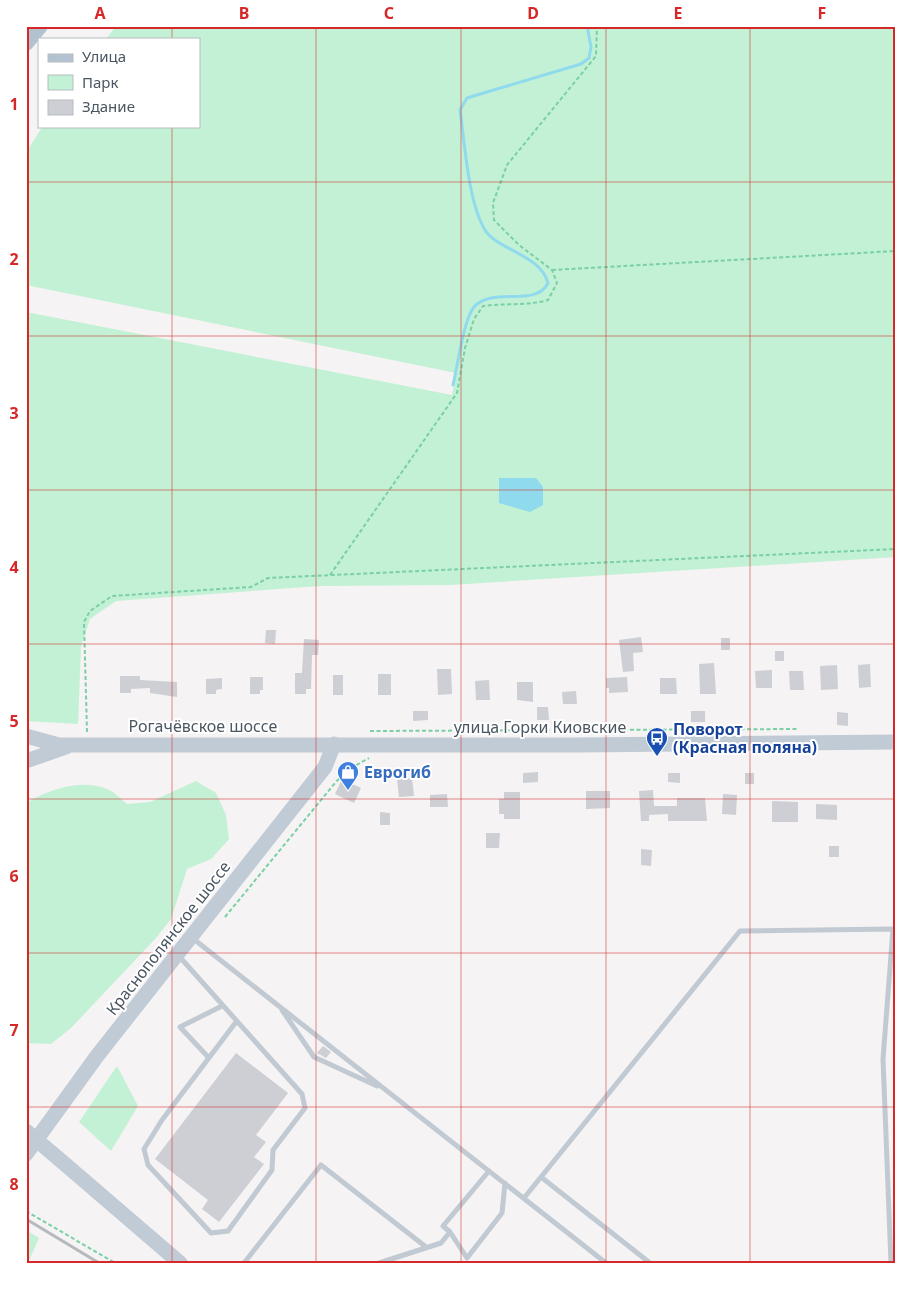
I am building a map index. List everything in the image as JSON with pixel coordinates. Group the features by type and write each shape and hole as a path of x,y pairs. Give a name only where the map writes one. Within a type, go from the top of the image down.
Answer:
{"main road":[{"path":"26,43 40,26"},
{"name":"Рогачёвское шоссе","path":"26,736 59,745 334,744"},
{"name":"улица Горки Киовские","path":"334,744 577,745 896,742"},
{"name":"Рогачёвское шоссе","path":"26,761 72,744"},
{"name":"Краснополянское шоссе","path":"26,1154 97,1056 325,767 334,744"},
{"path":"26,1131 180,1263"}],"lane":[{"path":"524,1198 740,931 893,929 883,1059 891,1263"},
{"path":"191,937 606,1263"},
{"path":"177,955 302,1094 305,1108 273,1150 272,1170 228,1231 211,1233 148,1165 144,1149 162,1120 236,1022"},
{"path":"209,1058 180,1027 222,1006"},
{"path":"278,1006 314,1057 387,1091"},
{"path":"244,1263 321,1165 426,1248"},
{"path":"489,1171 443,1226 450,1232 467,1258 502,1213 505,1183"},
{"path":"541,1177 650,1263"},
{"path":"379,1263 441,1243 450,1232"}],"path":[{"path":"329,575 457,393 465,348 474,319 483,306 533,304 548,300 557,283 552,270 519,245 494,220 493,203 507,165 596,56 597,26"},
{"path":"552,270 896,251"},
{"path":"88,744 84,622 90,611 100,602 112,596 251,587 268,578 896,549"},
{"path":"367,731 806,729"},
{"path":"220,923 335,782 346,771 367,759 374,758"},
{"path":"26,1211 115,1263"}],"green space":[{"path":"116,26 896,26 896,263 893,263 896,292 896,557 450,585 320,586 116,601 90,619 81,646 78,724 26,721 26,312 452,395 456,373 26,285 26,152 42,128 200,128 200,38 107,38"},
{"path":"196,781 216,793 226,815 229,839 211,859 187,869 171,919 156,938 71,1028 51,1044 26,1043 26,803 45,793 77,785 88,785 111,791 127,804 150,802"},
{"path":"117,1066 138,1106 111,1151 79,1122"},
{"path":"26,1230 39,1238 28,1263 26,1263"}],"water":[{"path":"499,478 536,478 543,487 543,505 530,512 499,503"}],"building":[{"path":"266,630 276,630 275,644 265,643"},
{"path":"641,637 643,652 633,653 634,671 623,672 619,640"},
{"path":"721,638 730,638 730,650 721,650"},
{"path":"304,639 319,640 318,655 312,655 311,689 306,689 306,694 295,694 295,673 302,673"},
{"path":"775,651 784,651 784,661 775,661"},
{"path":"714,663 716,694 700,694 699,664"},
{"path":"870,664 871,687 859,688 858,665"},
{"path":"837,665 838,689 821,690 820,666"},
{"path":"437,669 451,669 452,694 438,695"},
{"path":"772,670 772,688 756,688 755,671"},
{"path":"789,671 803,671 804,690 790,690"},
{"path":"378,674 391,674 391,695 378,695"},
{"path":"333,675 343,675 343,695 333,695"},
{"path":"120,676 140,676 140,680 177,682 177,697 150,693 150,688 131,689 131,693 120,693"},
{"path":"250,677 263,677 263,690 260,690 260,694 250,694"},
{"path":"627,677 628,692 609,693 609,688 606,688 606,678"},
{"path":"222,678 222,689 216,690 216,694 206,694 206,679"},
{"path":"660,678 676,678 677,694 660,694"},
{"path":"489,680 490,700 476,700 475,681"},
{"path":"517,682 533,682 533,702 517,700"},
{"path":"576,691 577,704 563,704 562,692"},
{"path":"537,707 548,707 549,720 537,720"},
{"path":"413,711 428,711 428,720 413,721"},
{"path":"691,711 705,711 705,722 691,722"},
{"path":"837,712 848,713 848,726 837,725"},
{"path":"538,772 538,782 523,783 523,773"},
{"path":"668,773 680,773 680,783 668,782"},
{"path":"745,773 754,773 754,784 745,784"},
{"path":"412,778 414,796 399,797 397,779"},
{"name":"Еврогиб","path":"342,779 361,788 354,803 335,794"},
{"path":"653,790 654,806 677,806 677,798 705,798 707,821 668,821 668,814 649,815 649,821 641,821 639,791"},
{"path":"586,791 610,791 610,808 586,809"},
{"path":"504,792 520,792 520,819 504,819 504,814 499,814 499,799 504,799"},
{"path":"447,794 448,807 430,807 430,795"},
{"path":"723,794 737,795 736,815 722,814"},
{"path":"772,801 798,802 798,822 772,822"},
{"path":"816,804 837,805 837,820 816,819"},
{"path":"380,812 390,813 390,825 380,825"},
{"path":"486,833 500,833 499,848 486,848"},
{"path":"829,846 839,846 839,857 829,857"},
{"path":"641,849 652,850 651,866 641,865"},
{"path":"323,1046 331,1052 326,1058 317,1053"},
{"path":"236,1053 288,1093 256,1135 266,1142 254,1157 264,1164 219,1222 202,1209 208,1200 155,1159"}],"waterway":[{"path":"453,385 464,332 474,307 482,301 492,298 534,294 542,290 548,283 544,273 537,266 498,242 485,230 479,218 471,189 460,110 467,98 581,64 589,58 591,47 587,26"}],"railway":[{"path":"26,1219 99,1263"}],"place":[{"name":"Поворот (Красная поляна)","path":"657,757"},
{"name":"Еврогиб","path":"348,791"}]}
